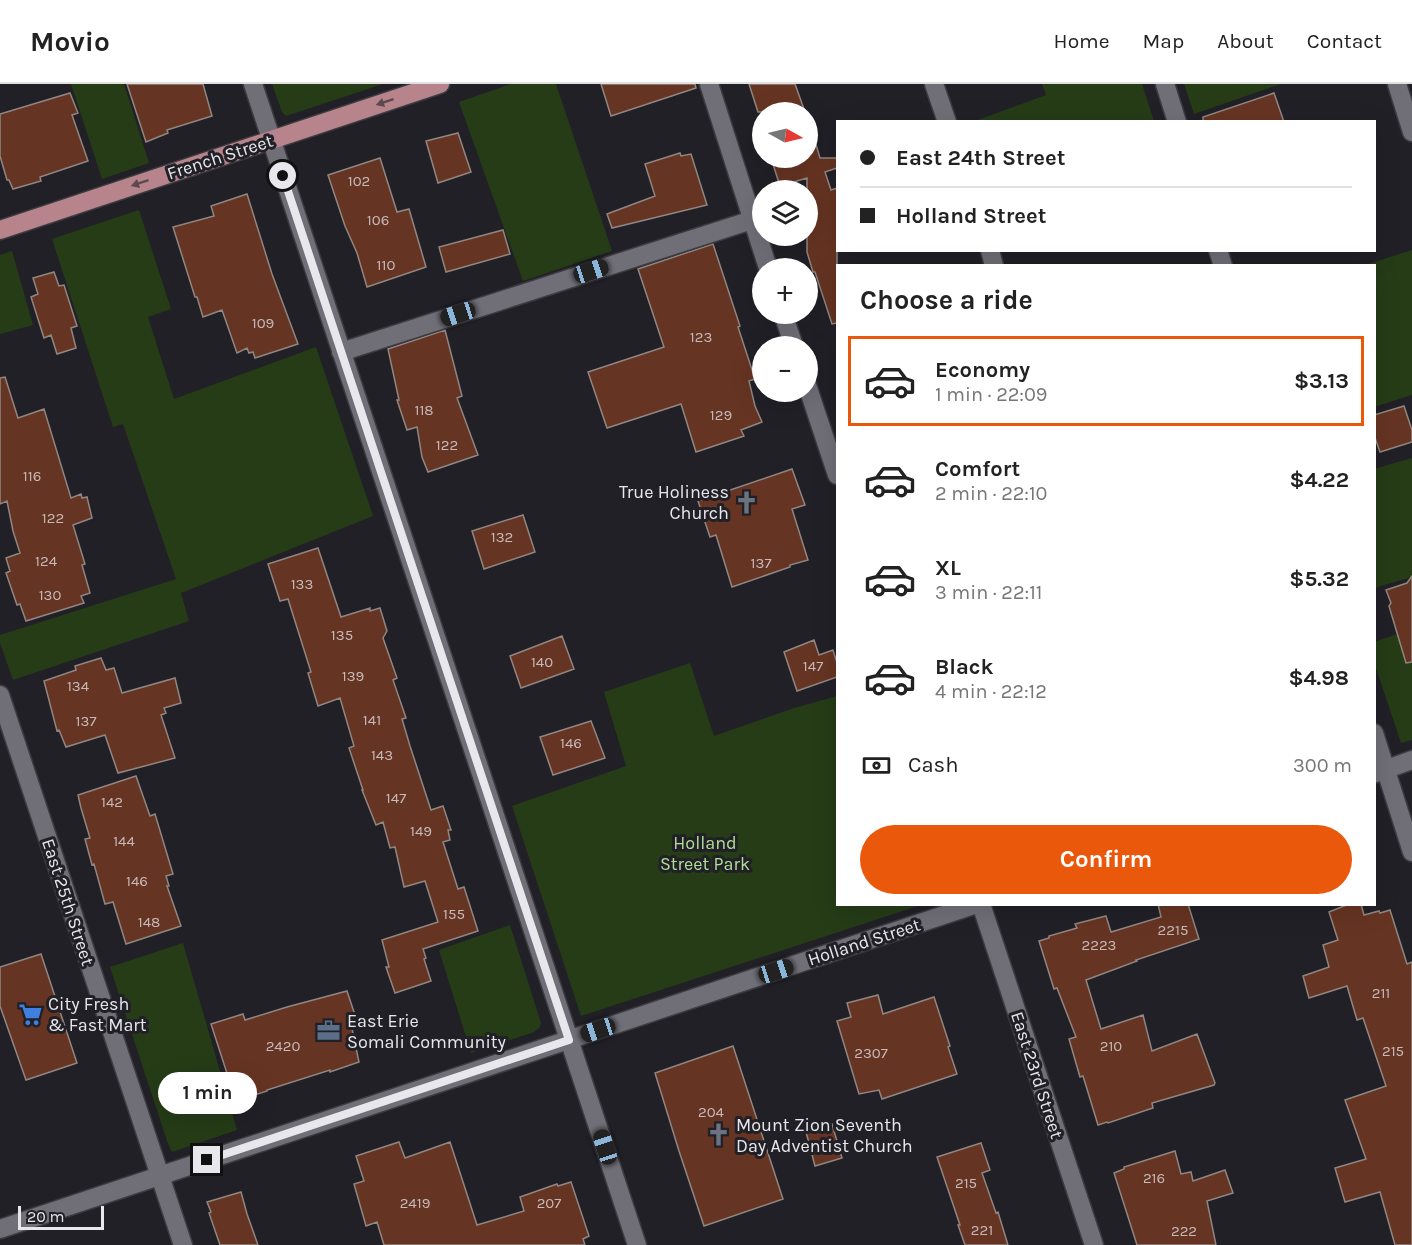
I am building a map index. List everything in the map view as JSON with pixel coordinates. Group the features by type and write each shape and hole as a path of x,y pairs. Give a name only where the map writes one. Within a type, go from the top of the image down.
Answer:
{"main road":[{"name":"French Street","path":"0,230 440,84"}],"street":[{"path":"253,84 637,1245"},
{"path":"341,352 752,220 709,84"},
{"path":"934,84 946,120"},
{"path":"1165,84 1176,120"},
{"path":"1397,84 1412,132"},
{"path":"813,402 836,472"},
{"name":"East 25th Street","path":"0,695 183,1245"},
{"path":"1376,746 1380,771 1412,852"},
{"path":"1380,771 1412,760"},
{"name":"Holland Street","path":"0,1229 973,906"},
{"name":"East 23rd Street","path":"980,906 1094,1245"}],"green space":[{"path":"71,84 124,84 149,163 102,179"},
{"path":"272,84 383,84 286,116 282,112"},
{"path":"511,84 556,84 612,251 523,281 459,102"},
{"path":"1042,84 1142,84 1154,120 978,120 1046,95"},
{"path":"1184,84 1281,84 1194,114"},
{"path":"139,210 171,309 148,317 174,399 316,347 373,516 181,593 189,621 13,680 0,643 0,635 176,579 123,424 113,427 52,239"},
{"path":"1412,250 1412,395 1376,406 1376,264 1368,264"},
{"path":"12,251 33,325 0,334 0,255"},
{"path":"1412,458 1412,577 1376,587 1376,468"},
{"path":"1412,629 1412,740 1401,743 1376,668 1376,641"},
{"name":"Holland Street Park","path":"690,663 714,736 794,708 836,696 836,906 918,906 581,1016 512,806 626,766 604,692"},
{"path":"510,925 541,1023 540,1027 534,1032 471,1053 439,950"},
{"path":"183,943 237,1130 172,1152 110,967"}],"building":[{"path":"127,84 203,84 212,116 167,130 168,133 146,142"},
{"path":"601,84 695,84 696,88 611,116"},
{"path":"749,84 795,84 801,102 755,102"},
{"path":"70,93 78,113 72,115 88,161 40,177 41,181 13,189 7,180 0,156 0,114"},
{"path":"1274,93 1283,120 1203,120 1203,117"},
{"path":"458,133 471,172 438,183 426,141"},
{"path":"818,151 820,158 836,158 836,168 825,172 831,190 836,188 836,323 832,324 818,281 818,258 809,258 807,252 807,246 818,246 818,180 807,180 807,178 778,180 774,168 818,168"},
{"path":"680,153 681,156 691,154 707,205 612,228 607,214 655,196 645,164"},
{"path":"380,158 397,212 409,209 426,267 367,287 328,175"},
{"path":"247,194 272,274 298,344 255,358 253,352 249,353 247,348 237,353 222,310 203,317 173,227 214,216 211,206"},
{"path":"503,230 510,254 446,272 439,247"},
{"path":"713,244 752,370 752,380 749,381 752,402 754,402 762,422 741,430 744,436 696,452 681,404 607,428 588,372 664,347 638,269"},
{"path":"54,272 59,286 64,285 77,326 71,328 76,348 57,354 51,335 44,338 31,297 38,294 33,278"},
{"path":"445,330 462,396 457,398 478,455 428,472 422,457 417,427 407,430 397,400 399,400 388,349"},
{"path":"5,377 18,418 44,409 71,498 81,494 82,498 87,497 92,518 73,525 85,564 82,565 90,593 81,596 84,603 26,621 20,604 17,605 6,573 10,571 6,558 20,553 7,501 0,504 0,378"},
{"path":"1404,406 1412,430 1412,442 1380,452 1376,441 1376,414"},
{"path":"792,469 805,505 792,509 808,560 732,587 716,535 710,537 698,501"},
{"path":"523,515 535,552 484,569 472,531"},
{"path":"318,548 341,617 370,608 370,611 380,608 387,631 383,638 397,678 393,680 406,718 402,719 410,746 431,810 443,806 451,830 448,830 450,840 443,842 458,889 464,887 478,931 423,949 431,981 395,993 386,967 389,967 382,940 438,922 425,881 404,887 395,847 390,848 383,822 376,825 349,748 354,746 340,698 318,706 308,673 311,672 288,599 280,601 268,564"},
{"path":"1412,576 1412,662 1406,663 1386,590 1407,583"},
{"path":"562,636 574,669 521,688 510,656"},
{"path":"814,640 819,655 833,650 836,660 836,677 797,691 784,652"},
{"path":"101,658 106,670 114,668 122,693 175,678 181,703 164,708 166,713 161,715 175,758 118,773 105,735 66,747 59,730 57,731 44,681 76,670 75,666"},
{"path":"591,721 605,758 553,775 540,737"},
{"path":"136,776 150,816 155,814 173,874 166,876 169,886 167,886 181,926 126,944 113,902 105,904 94,864 92,865 85,839 90,838 78,795"},
{"path":"1158,906 1189,906 1199,939 1086,980 1101,1029 1143,1015 1152,1051 1197,1034 1215,1083 1152,1103 1153,1108 1098,1125 1069,1039 1076,1037 1057,988 1054,989 1039,941 1077,928 1075,924 1106,916 1111,932 1161,917"},
{"path":"1344,906 1362,906 1364,915 1390,910 1407,964 1412,962 1412,1245 1395,1245 1380,1192 1345,1202 1335,1168 1366,1159 1345,1100 1386,1086 1363,1018 1357,1020 1347,986 1309,998 1303,976 1329,967 1323,945 1338,940 1329,912"},
{"path":"41,954 77,1063 26,1080 0,1006 0,967"},
{"path":"347,991 356,1018 350,1019 359,1062 236,1101 211,1024 243,1014 245,1020"},
{"path":"878,995 883,1014 934,997 957,1074 882,1099 879,1090 859,1094 837,1021 851,1017 847,1003"},
{"path":"733,1046 783,1199 704,1226 655,1073"},
{"path":"832,1124 842,1158 815,1166 806,1132"},
{"path":"399,1142 405,1158 450,1142 477,1225 524,1211 520,1197 557,1184 558,1186 571,1182 589,1236 583,1239 585,1245 384,1245 377,1222 366,1226 354,1184 364,1181 356,1156"},
{"path":"981,1143 990,1170 982,1173 996,1213 998,1212 1008,1245 965,1245 937,1157"},
{"path":"1175,1151 1181,1174 1191,1172 1193,1181 1225,1170 1233,1193 1207,1201 1216,1245 1137,1245 1114,1173 1124,1167"},
{"path":"241,1192 258,1245 220,1245 207,1202"}],"place":[{"name":"True Holiness Church","path":"747,502"},
{"name":"City Fresh & Fast Mart","path":"30,1014"},
{"name":"East Erie Somali Community","path":"329,1031"},
{"name":"Mount Zion Seventh Day Adventist Church","path":"718,1135"}],"route":[{"path":"207,1160 569,1040 283,176"}]}
